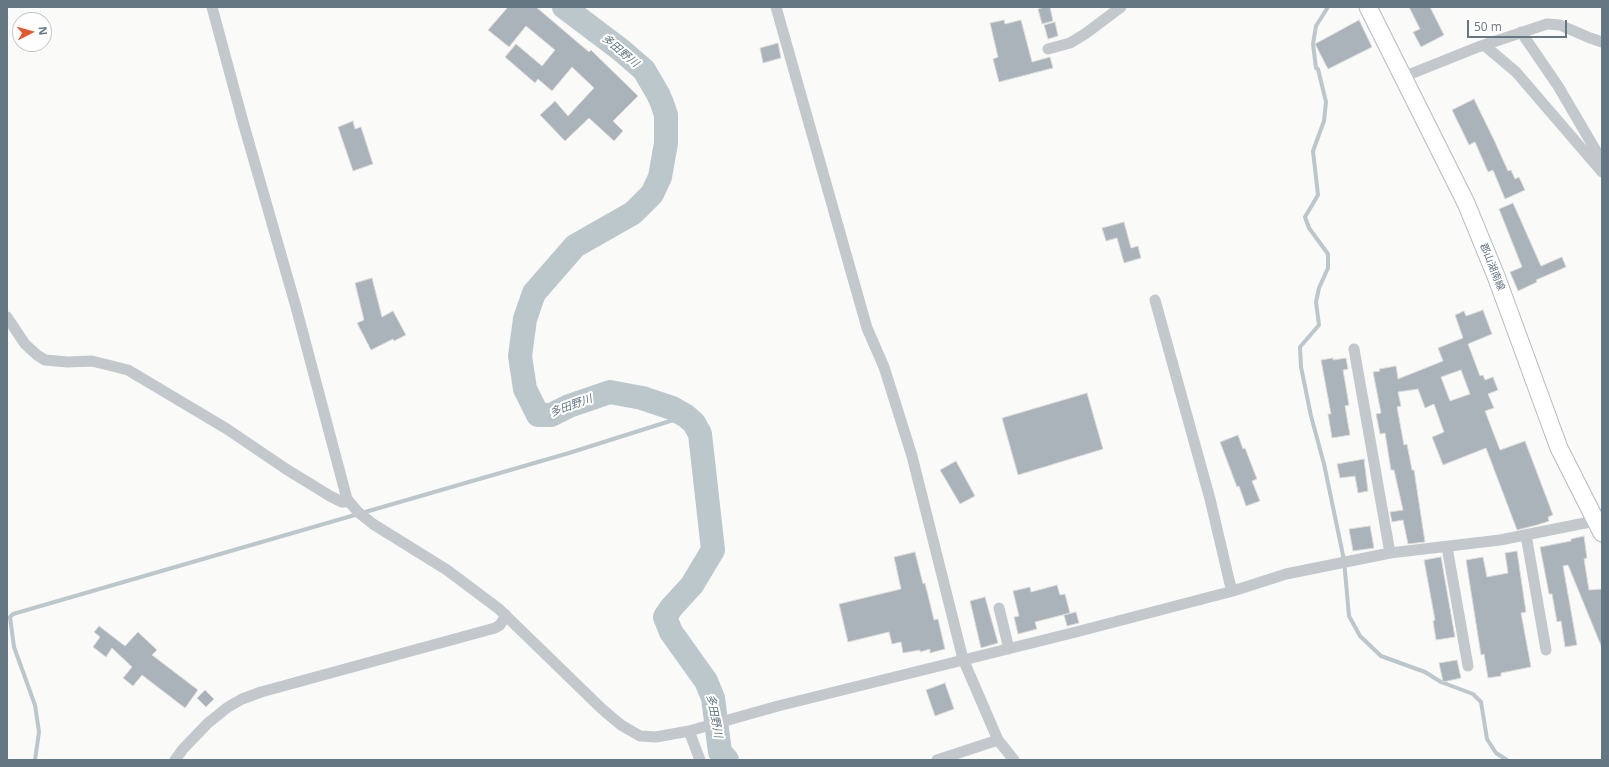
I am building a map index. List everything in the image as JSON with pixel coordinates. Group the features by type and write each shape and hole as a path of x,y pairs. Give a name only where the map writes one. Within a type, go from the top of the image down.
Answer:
{"main road":[{"name":"郡山湖南線","path":"1368,7 1466,203 1496,276 1559,448 1599,527"}],"street":[{"path":"212,7 349,502 358,512 373,524 447,570 506,615 602,709 629,730 646,738 688,731 778,706 963,659 1009,649 1233,591 1286,574 1390,553 1599,527"},
{"path":"776,7 866,328 884,367 912,456 963,659 998,740 1014,760"},
{"path":"1048,49 1070,43 1122,7"},
{"path":"1403,77 1484,45 1547,24 1560,25 1602,42"},
{"path":"1521,32 1558,86 1602,161"},
{"path":"1484,45 1516,72 1602,172"},
{"path":"1155,300 1210,499 1230,584 1233,591"},
{"path":"7,317 30,350 45,360 68,362 92,361 128,370 227,429 286,469 330,496 342,502 349,502"},
{"path":"1354,349 1390,553"},
{"path":"1526,535 1546,650"},
{"path":"1447,547 1468,666"},
{"path":"999,608 1009,649"},
{"path":"175,760 183,749 208,723 228,707 242,699 268,690 495,628 500,625 506,615"},
{"path":"688,731 700,760"},
{"path":"936,760 998,740"}],"building":[{"path":"508,7 536,7 589,52 591,50 638,96 613,121 623,131 614,141 589,118 565,141 540,115 555,101 568,116 594,88 572,67 552,91 538,79 535,83 505,57 516,44 542,66 555,50 526,26 509,47 488,30"},
{"path":"1050,7 1053,21 1042,24 1038,9"},
{"path":"1409,7 1430,7 1444,35 1421,47 1413,32 1420,29"},
{"path":"1004,20 1005,24 1021,20 1032,62 1050,57 1053,68 999,82 993,59 998,57 990,23"},
{"path":"1359,20 1372,47 1328,69 1315,44"},
{"path":"1055,22 1058,36 1048,39 1044,25"},
{"path":"778,43 781,58 763,63 760,48"},
{"path":"1474,99 1508,171 1511,170 1515,179 1519,177 1525,190 1505,199 1493,170 1488,172 1475,142 1469,145 1452,110"},
{"path":"353,121 355,129 361,127 373,164 353,171 338,127"},
{"path":"1513,203 1541,266 1562,257 1566,267 1536,280 1537,282 1518,291 1510,272 1522,267 1499,209"},
{"path":"1124,222 1131,248 1138,246 1141,258 1124,263 1117,238 1106,241 1102,228"},
{"path":"372,278 382,317 393,311 406,335 394,341 393,339 371,350 357,323 364,320 355,283"},
{"path":"1483,310 1492,334 1468,344 1480,376 1483,375 1485,380 1493,377 1498,390 1488,394 1494,408 1485,411 1500,450 1525,441 1553,515 1548,517 1549,521 1517,530 1486,448 1443,465 1432,437 1444,432 1434,404 1425,408 1418,389 1398,392 1401,406 1397,407 1404,445 1407,444 1412,470 1414,470 1425,542 1408,544 1403,520 1392,522 1390,512 1403,510 1394,470 1391,470 1385,433 1380,434 1376,414 1381,413 1373,372 1380,371 1379,369 1396,366 1398,379 1443,361 1438,348 1463,338 1455,315 1464,311 1466,316","holes":["1461,370 1470,394 1450,401 1441,377"]},
{"path":"1333,358 1333,360 1346,358 1348,369 1343,370 1349,405 1345,406 1350,435 1332,438 1328,414 1331,414 1321,360"},
{"path":"1087,393 1103,449 1018,475 1002,418"},
{"path":"1238,435 1243,449 1245,448 1257,479 1252,481 1260,501 1246,506 1220,442"},
{"path":"1364,459 1368,491 1358,493 1355,476 1340,478 1337,464"},
{"path":"956,461 975,496 960,504 940,470"},
{"path":"1370,526 1374,548 1353,551 1349,529"},
{"path":"1584,536 1587,558 1584,559 1589,590 1602,589 1602,648 1568,565 1563,566 1577,645 1565,647 1561,621 1557,622 1552,594 1549,594 1540,547 1571,541 1571,539"},
{"path":"1517,551 1526,612 1521,613 1531,667 1501,673 1501,676 1488,678 1484,654 1481,655 1466,560 1483,557 1487,577 1508,573 1505,553"},
{"path":"915,552 923,584 925,583 934,620 938,619 945,649 930,653 930,649 920,652 920,650 903,653 901,642 892,644 889,632 848,642 839,604 901,589 894,557"},
{"path":"1441,557 1455,637 1436,640 1433,621 1435,620 1424,560"},
{"path":"1057,585 1060,595 1065,594 1070,613 1035,622 1037,629 1018,634 1014,617 1019,616 1013,591 1030,587 1031,592"},
{"path":"985,597 998,643 981,648 970,601"},
{"path":"1076,612 1079,623 1067,626 1064,615"},
{"path":"99,626 125,646 138,632 157,650 152,655 198,690 185,708 142,675 133,686 123,678 132,667 112,648 106,657 93,647 100,637 94,632"},
{"path":"1457,660 1461,678 1443,682 1439,663"},
{"path":"945,683 954,709 935,716 926,690"},
{"path":"205,690 214,699 206,707 197,698"}],"waterway":[{"name":"多田野川","path":"564,7 621,50 644,70 658,94 666,115 666,143 660,177 652,194 633,213 575,246 534,293 525,319 520,356 525,389 538,415 551,415 569,406 610,392 642,398 672,408 686,416 694,423 700,434 713,550 692,585 671,608 665,617 671,632 706,681 713,698 720,752 727,760"},
{"path":"1328,7 1316,26 1313,44 1316,68 1318,69 1326,102 1324,121 1313,151 1318,195 1305,217 1309,228 1328,254 1328,268 1319,288 1316,302 1319,325 1300,347 1301,367 1311,416 1324,464 1344,560 1349,616 1360,636 1381,656 1425,672 1441,682 1473,694 1481,702 1487,739 1496,753 1507,760"},
{"path":"35,760 39,732 35,705 14,647 10,617 13,614 569,453 686,416"}]}
